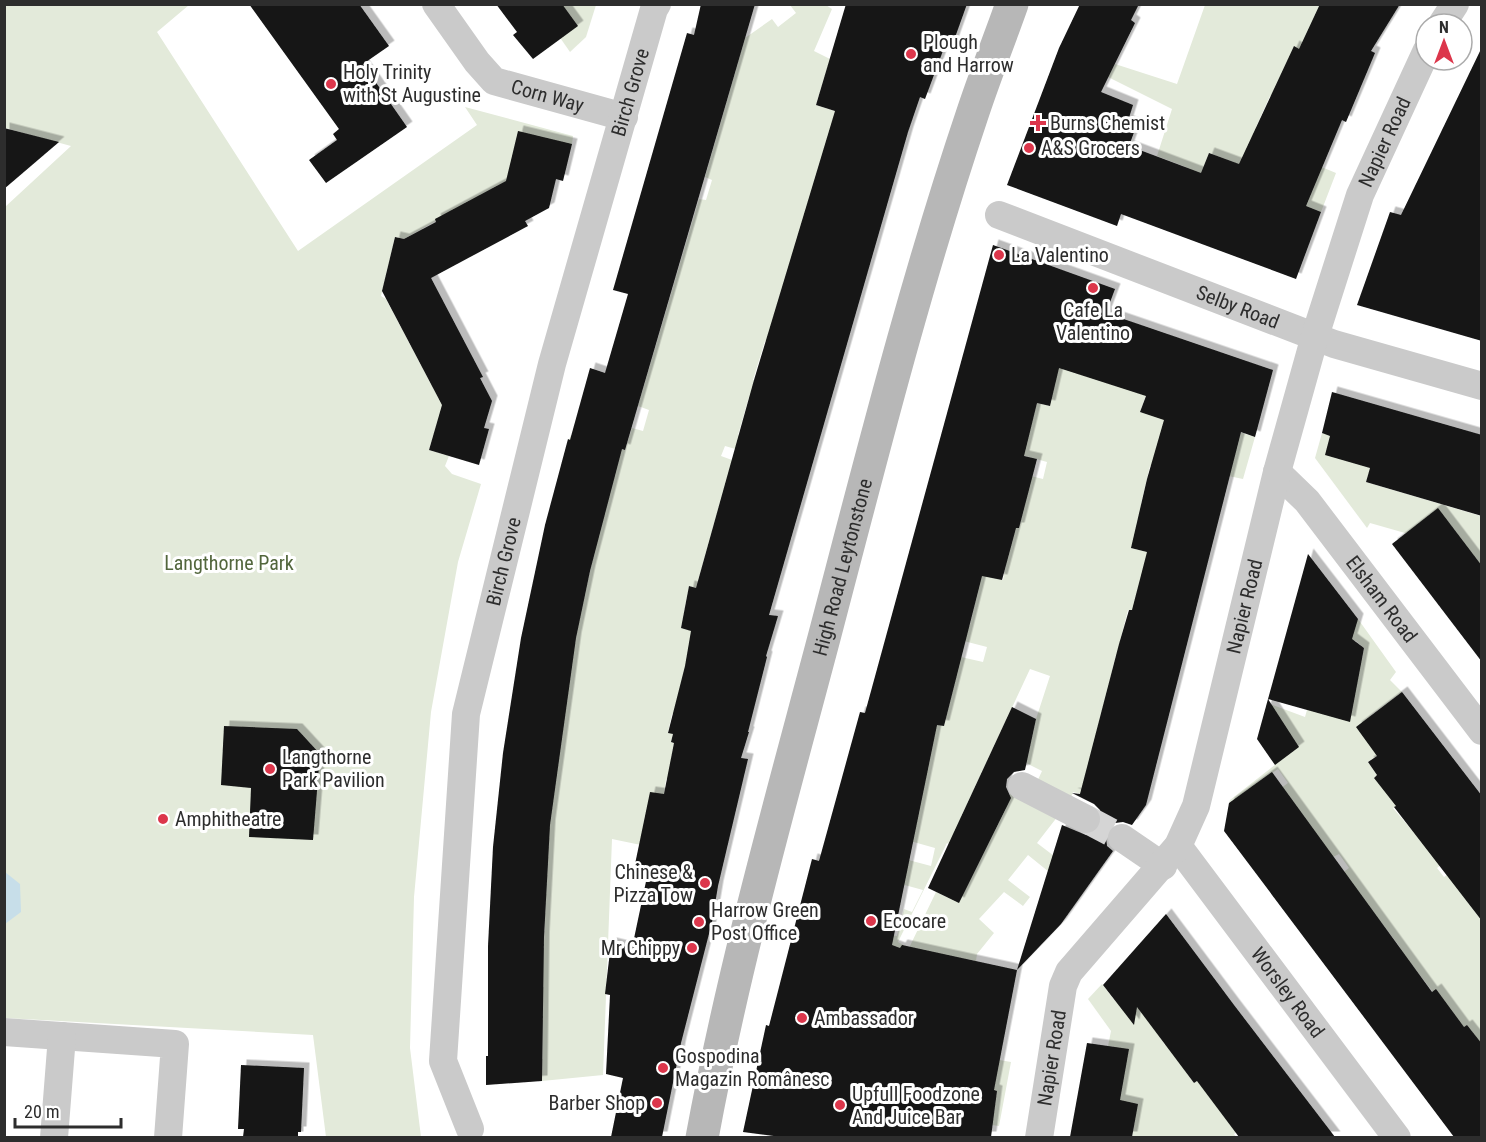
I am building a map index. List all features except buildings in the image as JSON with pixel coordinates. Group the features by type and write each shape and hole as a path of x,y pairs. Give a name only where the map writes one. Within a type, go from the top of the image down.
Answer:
{"street":[{"name":"Corn Way","path":"436,4 477,62 494,81 624,117"},
{"name":"Birch Grove","path":"470,1129 443,1061 466,714 552,364 657,4"},
{"name":"High Road Leytonstone","path":"702,1137 733,990 761,876 855,520 950,186 972,114 1012,4"},
{"name":"Napier Road","path":"1039,1137 1063,986 1070,972 1171,856 1196,806 1277,472 1315,336 1360,195 1417,72"},
{"name":"Selby Road","path":"999,215 1315,336 1482,386"},
{"name":"Elsham Road","path":"1277,472 1307,501 1482,731"},
{"path":"1022,786 1086,819"},
{"name":"Worsley Road","path":"1122,838 1171,856 1397,1137"},
{"path":"4,1032 175,1044 168,1137"},
{"path":"54,1137 62,1036"}],"green space":[{"name":"Langthorne Park","path":"4,5 189,5 157,32 298,251 477,125 465,107 573,136 572,144 404,239 395,237 381,296 386,299 439,399 449,395 439,417 429,450 449,456 445,466 452,474 481,484 458,562 431,712 414,897 410,1048 421,1137 326,1137 313,1035 5,1018 5,207 71,146 5,128"},
{"path":"562,5 596,5 586,37 570,52 561,39"},
{"path":"790,5 826,5 832,9 814,51 830,59 816,105 835,111 802,351 765,341 753,380 790,390 786,407 749,397 738,435 774,446 770,459 725,446 721,456 732,460 755,513 720,503 696,588 689,586 681,628 730,639 675,715 672,714 668,732 673,734 671,742 674,743 671,759 703,786 666,779 665,850 612,839 603,1075 542,1081 543,964 549,823 568,684 580,615 595,550 569,440 571,435 625,450 632,428 643,431 649,410 638,406 699,199 706,200 712,180 705,177 745,38 772,19 778,27 796,13"},
{"path":"1205,5 1353,5 1326,61 1294,47 1274,90 1304,110 1270,96 1256,127 1283,151 1336,173 1321,212 1300,204 1238,164 1209,153 1194,193 1178,188 1186,167 1157,156 1172,109 1108,77 1115,64 1177,84"},
{"path":"1044,352 1146,395 1140,412 1230,429 1255,437 1243,479 1190,468 1150,466 1141,504 1180,514 1131,548 1168,557 1153,616 1128,610 1120,641 1144,647 1116,655 1108,687 1134,693 1104,703 1096,733 1122,740 1102,799 1073,792 1069,803 1035,786 1042,771 1026,763 1036,719 1050,676 1030,669 961,817 983,832 1016,787 1058,816 1037,843 1058,859 1049,872 1028,855 1008,880 1030,897 1023,906 1004,892 979,919 994,933 977,954 976,961 953,957 960,1053 1011,1062 999,1126 992,1125 997,1091 966,1086 884,933 897,936 904,909 912,912 923,890 890,881 901,858 931,866 935,848 871,830 908,717 944,726 961,657 983,662 987,647 956,639 970,625 978,591 948,567 1003,580 1006,564 1001,563 961,514 1019,528 1023,511 976,462 1043,479 1047,462 1015,453 1022,429 1030,430 1037,403 1050,406","holes":["947,843 969,857 949,898 936,892 909,948 898,942"]},
{"path":"1322,433 1376,448 1366,482 1481,516 1481,566 1405,533 1370,523 1367,528 1315,458"},
{"path":"1358,619 1396,672 1390,680 1402,692 1370,716 1392,745 1368,762 1377,775 1374,778 1423,786 1393,808 1416,835 1444,814 1443,863 1437,868 1444,877 1475,855 1467,901 1478,916 1481,914 1481,1044 1467,1025 1454,1034 1436,990 1433,992 1409,961 1385,978 1400,947 1381,922 1319,890 1349,868 1339,854 1333,857 1256,806 1288,783 1278,769 1229,803 1298,747 1266,706 1267,703 1305,717 1307,710 1362,659 1364,648 1356,641 1328,634"},
{"path":"1102,984 1116,1002 1134,989 1143,1012 1165,1045 1191,1026 1185,1071 1194,1083 1226,1060 1265,1111 1234,1134 1236,1137 1132,1137 1135,1120 1120,1100 1115,1047 1108,1046 1111,1031 1088,999"}],"water":[{"path":"5,872 20,884 21,912 5,924"}],"tunnel":[{"path":"1086,819 1122,838"}],"place":[{"name":"Plough and Harrow","path":"911,54"},
{"name":"Holy Trinity with St Augustine","path":"331,84"},
{"name":"Burns Chemist","path":"1038,123"},
{"name":"A&S Grocers","path":"1029,148"},
{"name":"La Valentino","path":"999,255"},
{"name":"Cafe La Valentino","path":"1093,288"},
{"name":"Langthorne Park Pavilion","path":"270,769"},
{"name":"Amphitheatre","path":"163,819"},
{"name":"Chinese & Pizza Tow","path":"705,883"},
{"name":"Ecocare","path":"871,921"},
{"name":"Harrow Green Post Office","path":"699,922"},
{"name":"Mr Chippy","path":"692,948"},
{"name":"Ambassador","path":"802,1018"},
{"name":"Gospodina Magazin Românesc","path":"663,1068"},
{"name":"Barber Shop","path":"657,1103"},
{"name":"Upfull Foodzone And Juice Bar","path":"840,1105"}]}
